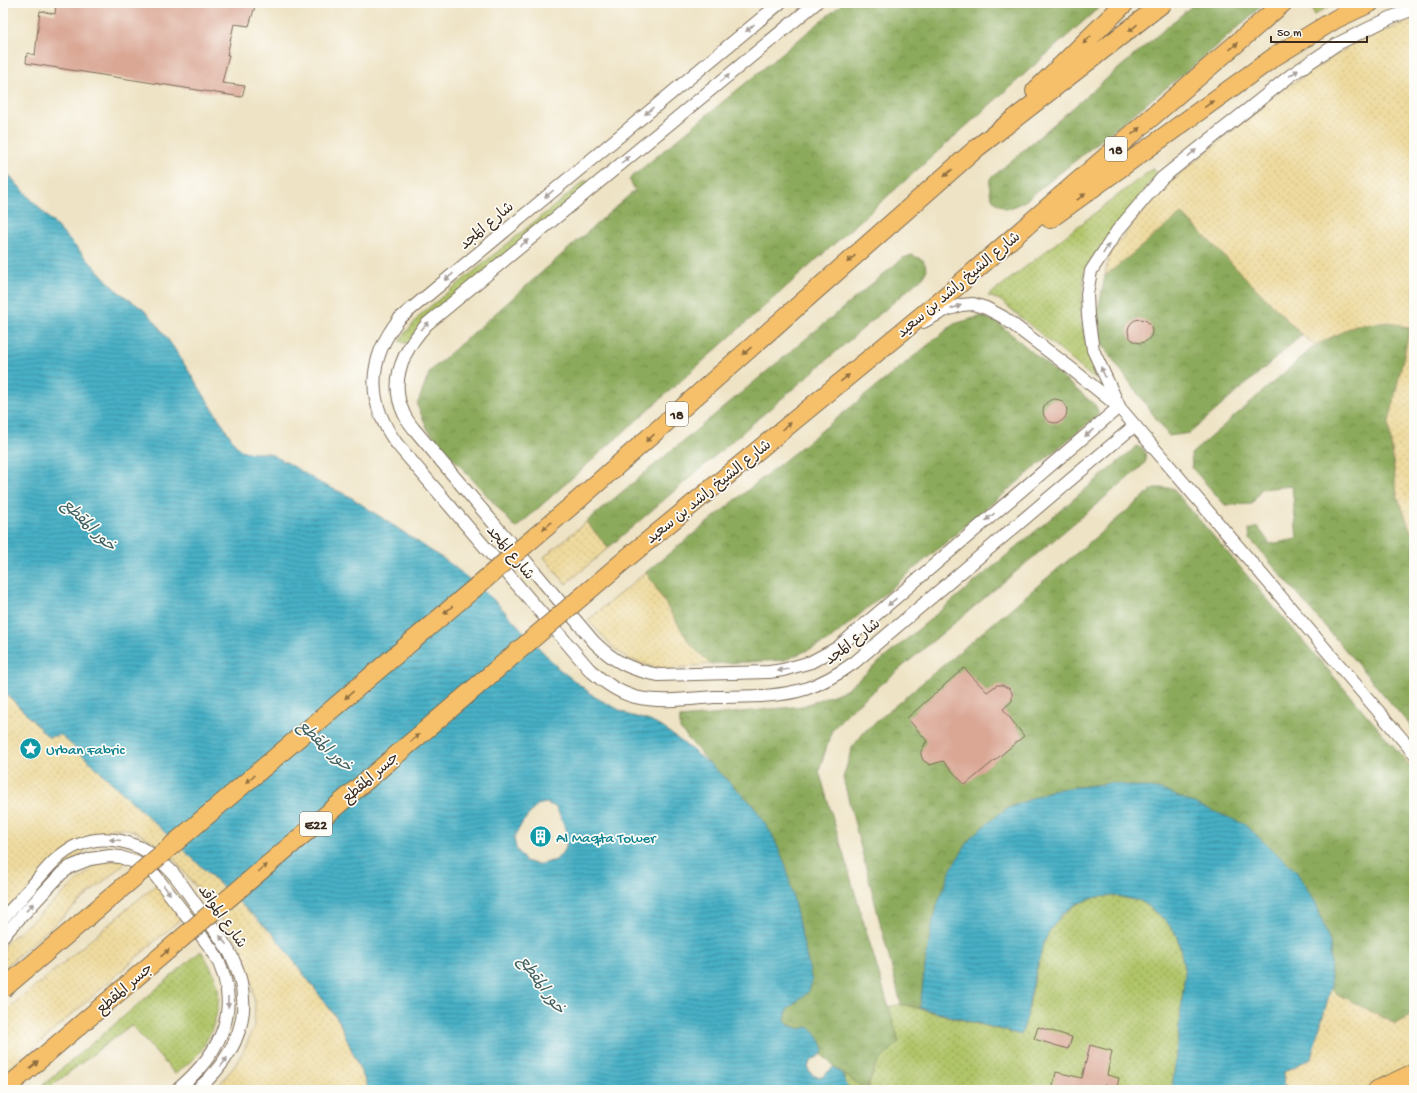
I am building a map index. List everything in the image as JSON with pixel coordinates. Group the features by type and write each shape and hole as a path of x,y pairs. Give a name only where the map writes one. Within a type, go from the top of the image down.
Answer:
{"highway":[{"path":"978,148 1125,3"},
{"name":"18","path":"3,989 577,501 978,148 1163,3"},
{"name":"شارع الشيخ راشد بن سعيد","path":"627,558 948,294 1283,3"},
{"path":"948,294 1274,57 1336,19 1370,3"},
{"name":"جسر المقطع","path":"4,1090 627,558"},
{"path":"1377,1090 1414,1074"}],"street":[{"name":"شارع المَجد","path":"780,3 399,319 389,331 380,350 376,364 374,389 376,404 381,418 388,432 397,444 589,669 599,678 622,692 635,697 662,700 777,694 805,689 831,678 855,662 1134,426"},
{"name":"شارع المَجد","path":"816,3 418,333 402,358 398,376 398,398 404,415 414,430 604,652 630,668 659,675 761,672 798,667 824,656 837,648 1119,408"},
{"path":"1119,408 1093,350 1088,316 1087,294 1091,271 1117,231 1162,178 1291,74 1337,44 1392,17 1414,9"},
{"path":"896,336 944,311 961,305 972,304 986,308 1003,317 1068,366 1119,408 1414,753"},
{"name":"شارع المواقد","path":"3,918 54,860 79,844 99,840 120,840 139,846 151,853 170,870 228,947 238,967 243,989 243,1011 238,1033 231,1051 218,1070 197,1090"},
{"name":"شارع المواقد","path":"3,936 53,882 70,867 100,856 120,857 140,864 155,875 213,952 222,968 227,987 228,1011 226,1022 217,1044 200,1069 177,1090"}],"green space":[{"path":"843,3 1104,3 516,528 428,430 417,405 430,371 635,190 629,179"},
{"path":"1195,3 1265,3 1202,59 1025,201 1008,209 998,204 992,198 990,179"},
{"path":"1314,3 1335,3 1314,15 1312,5"},
{"path":"1153,168 1157,174 1085,269 1080,318 1088,352 1099,372 1097,377 1092,377 1000,300 988,296"},
{"path":"586,180 591,186 407,344 399,341 422,313"},
{"path":"1182,212 1302,335 1190,433 1169,436 1103,346 1097,316 1105,276"},
{"path":"912,255 923,260 927,269 924,276 608,548 586,522 903,258"},
{"path":"981,316 998,323 1096,406 1099,414 828,641 785,660 710,664 690,644 646,572 954,324"},
{"path":"1390,322 1410,328 1389,423 1397,494 1414,539 1414,730 1250,539 1249,530 1258,527 1270,544 1297,539 1292,486 1261,489 1252,504 1225,505 1192,468 1191,454 1316,345 1355,325"},
{"path":"1137,446 1145,451 1146,461 1141,467 847,713 832,730 819,771 899,1042 877,1063 866,1090 834,1067 822,1055 824,1049 808,1027 800,1029 788,1024 785,1020 787,1010 808,991 710,764 680,729 680,718 803,706 846,690"},
{"path":"1154,488 1172,488 1414,770 1414,1014 1395,1024 1337,994 1331,988 1330,943 1112,783 1052,790 1004,810 926,958 920,1008 901,1004 843,778 852,748 865,731"},
{"path":"1115,896 1141,901 1165,920 1178,937 1185,973 1172,1090 867,1090 877,1063 899,1042 888,1007 901,1004 1021,1035 1041,949 1057,920 1079,903 1097,897"},
{"path":"201,951 217,984 218,1002 215,1021 203,1047 198,1054 175,1074 131,1025 46,1090 37,1090"},
{"path":"834,1067 866,1090 849,1090 842,1074"}],"sand":[{"path":"1414,20 1414,539 1397,494 1389,423 1410,328 1390,322 1355,325 1316,345 1302,335 1182,213 1105,276 1110,252 1163,188 1278,93 1356,42"},
{"path":"586,522 608,548 566,584 544,557"},
{"path":"646,572 690,644 710,664 662,670 631,660 614,649 588,620"},
{"path":"3,690 48,737 61,734 274,935 339,1021 369,1090 212,1090 219,1085 234,1067 245,1048 254,1026 255,1004 251,980 238,943 228,928 167,850 136,832 125,828 111,829 3,921"},
{"path":"1414,745 1414,770 1403,757"},
{"path":"103,859 129,859 3,969 3,946"},
{"path":"159,882 186,914 3,1075 3,1014"},
{"path":"1331,988 1337,994 1395,1024 1414,1014 1414,1090 1283,1090 1284,1072 1311,1058"}],"water":[{"name":"خور المقطع","path":"3,169 116,290 144,310 154,320 174,348 235,444 241,450 252,453 268,453 288,463 320,483 349,496 451,564 494,600 558,668 595,697 629,715 650,721 665,729 710,764 753,805 772,834 786,866 812,981 809,991 787,1010 785,1020 788,1025 800,1029 808,1027 816,1034 821,1043 824,1050 823,1053 810,1063 808,1069 809,1071 816,1076 822,1077 834,1067 842,1074 849,1090 369,1090 339,1021 274,935 61,735 48,737 3,690","holes":["546,803 556,807 566,829 566,848 556,860 538,865 525,861 516,848 514,838 522,823 537,805"]},
{"path":"1112,783 1162,790 1244,824 1296,871 1316,903 1330,943 1331,988 1311,1058 1284,1072 1283,1090 1172,1090 1185,973 1178,937 1165,920 1141,901 1115,896 1096,897 1076,904 1061,915 1043,944 1030,997 1027,1017 1021,1035 920,1008 926,958 935,911 952,867 972,836 1004,810 1052,790"}],"building":[{"path":"56,3 256,3 249,26 234,24 227,55 229,55 222,83 245,86 242,97 26,63 27,53 35,55 40,11 55,14"},
{"path":"1140,319 1149,322 1152,331 1149,340 1140,343 1131,340 1128,331 1131,322"},
{"path":"1055,399 1064,402 1067,411 1064,420 1055,423 1046,420 1043,411 1046,402"},
{"path":"964,668 987,692 997,685 1002,685 1010,689 1012,693 1012,701 1003,709 1024,736 965,785 943,761 930,765 923,760 921,751 927,741 907,718"},
{"name":"Al Maqta Tower","path":"541,829 547,831 549,837 547,843 541,845 535,843 533,837 535,831"},
{"path":"1038,1027 1072,1037 1068,1049 1034,1039"},
{"path":"1090,1045 1112,1051 1107,1075 1119,1078 1117,1087 1104,1085 1102,1090 1052,1090 1056,1072 1082,1078"}],"place":[{"name":"Urban Fabric","path":"30,749"},
{"name":"Al Maqta Tower","path":"541,837"}]}
